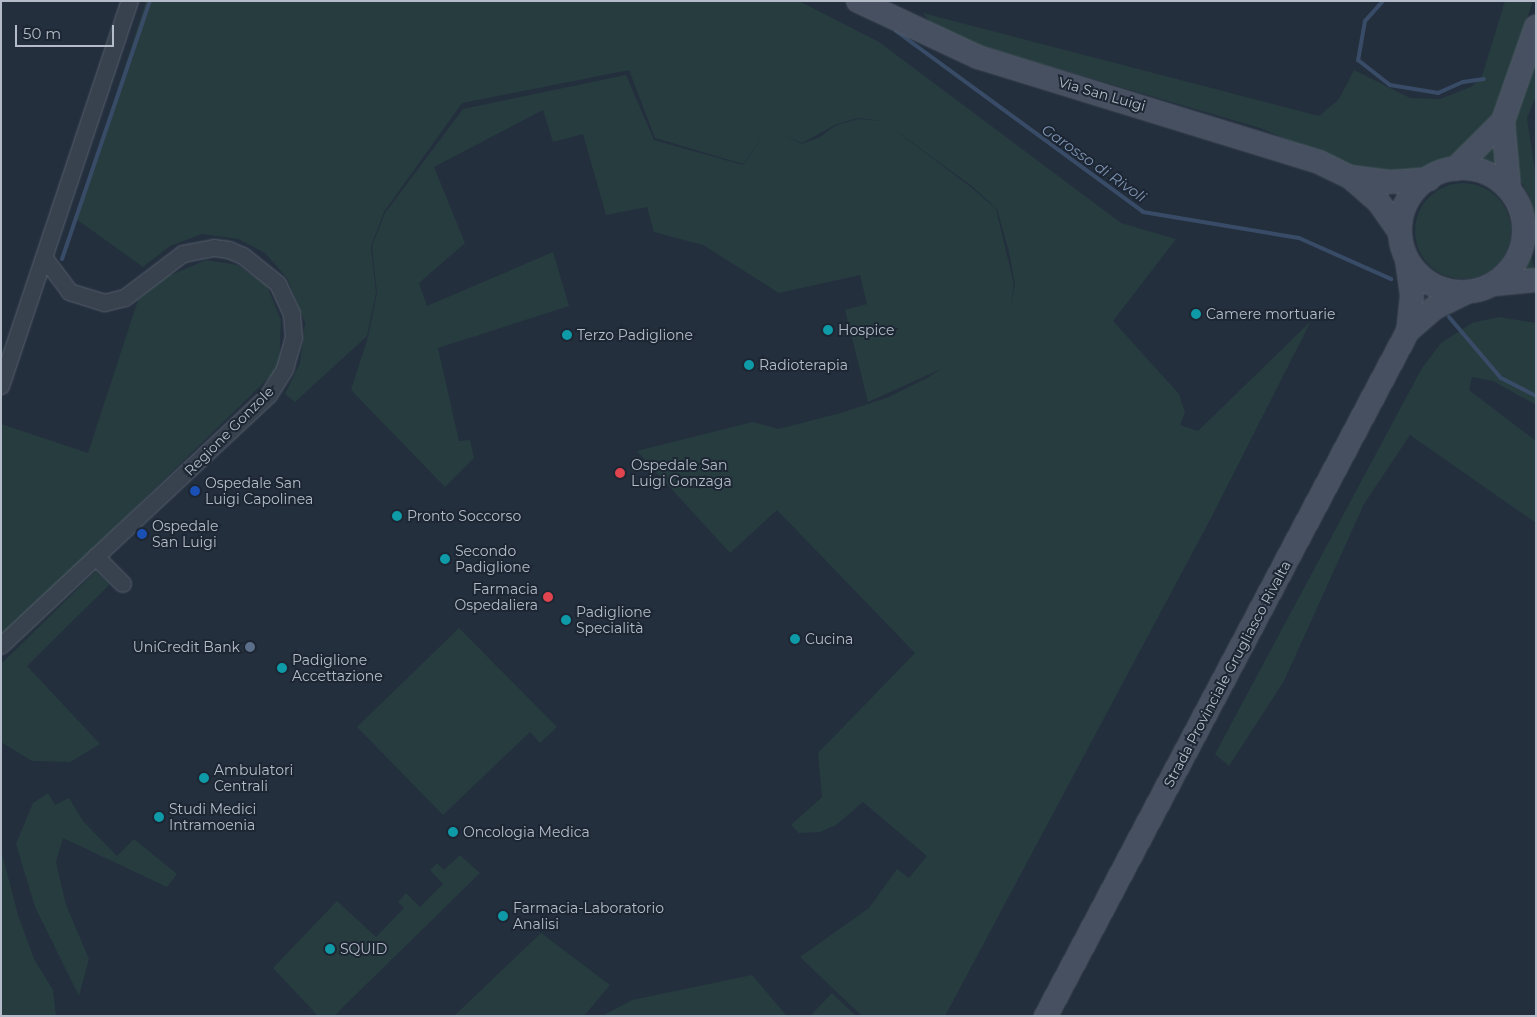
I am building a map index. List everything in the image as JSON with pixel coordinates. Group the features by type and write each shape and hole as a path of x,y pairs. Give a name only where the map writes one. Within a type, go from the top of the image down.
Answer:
{"street":[{"path":"1,386 130,1"},
{"name":"Via San Luigi","path":"858,1 978,58 1289,150 1350,177 1390,182 1429,179"},
{"path":"1536,27 1503,120 1509,187 1536,242"},
{"path":"1503,120 1455,169 1429,179 1408,199 1399,231 1406,258 1422,278 1440,288 1465,293 1495,284 1536,280"},
{"path":"1455,169 1490,174 1509,187"},
{"name":"Via San Luigi","path":"1350,177 1378,202 1399,231"},
{"path":"1495,284 1517,259 1525,237 1524,218"},
{"name":"Regione Gonzole","path":"1,646 269,395 291,354 293,320 278,284 243,256 229,250 214,248 183,254 125,298 105,303 70,292 45,259"},
{"name":"Strada Provinciale Grugliasco Rivalta","path":"1406,258 1412,295 1408,331"},
{"name":"Strada Provinciale Grugliasco Rivalta","path":"1046,1016 1408,331 1434,308 1465,293"},
{"path":"96,557 123,584"}],"green space":[{"path":"146,1 799,1 879,42 1121,223 1176,239 1113,321 1179,394 1185,412 1180,425 1198,431 1311,321 1212,516 945,1016 862,1016 800,957 869,908 897,869 909,878 927,856 863,802 836,825 820,832 799,833 791,825 822,797 818,753 915,653 777,510 730,553 637,451 753,422 778,429 841,413 889,397 941,369 868,402 845,310 867,304 860,275 779,293 703,245 654,232 647,207 606,215 583,134 553,142 543,110 434,167 465,243 419,283 427,306 553,252 569,306 438,348 459,441 470,440 474,458 445,487 351,390 368,337 377,293 372,246 385,213 463,109 626,75 654,140 743,165 764,135 743,164 655,138 629,70 462,103 384,212 371,246 376,293 367,336 295,402 285,394 300,363 305,323 287,278 265,253 238,239 202,234 170,246 143,267 76,219","holes":["857,118 883,121 857,119 835,126 820,137 802,144 784,135 802,143 835,125","883,121 973,187 997,209 1009,252 1015,284 1011,306 1014,284 996,209 972,188"]},
{"path":"1505,1 1533,1 1491,123 1447,161 1418,172 1369,174 1260,128 961,40 933,26 923,13 1319,116 1339,99 1354,70 1410,98 1440,99 1471,87 1482,76"},
{"path":"1536,51 1536,96 1527,118 1536,178 1536,221 1529,196 1515,171 1511,142 1516,105"},
{"path":"1495,143 1497,166 1479,159"},
{"path":"1463,183 1481,186 1497,197 1508,213 1511,231 1508,249 1497,265 1481,276 1463,279 1445,276 1429,265 1418,249 1415,231 1418,213 1429,197 1445,186"},
{"path":"1531,255 1536,275 1522,275"},
{"path":"206,260 238,265 267,286 281,320 279,368 1,638 1,424 88,453 138,300 166,277"},
{"path":"1499,317 1536,323 1536,405 1493,381 1472,377 1469,390 1536,441 1536,523 1410,435 1364,504 1284,681 1229,766 1215,754 1422,368 1441,343 1472,323"},
{"path":"96,571 110,584 27,666 100,744 70,762 32,761 1,742 1,664"},
{"path":"459,628 557,727 540,743 530,732 443,815 357,727"},
{"path":"48,793 55,805 69,798 83,821 117,856 134,839 177,874 167,887 63,838 56,862 66,905 89,959 79,996 35,907 16,844 33,803"},
{"path":"1,850 18,915 34,959 53,990 56,1016 1,1016"},
{"path":"460,855 480,873 334,1016 318,1016 273,968 337,901 376,937 404,908 398,902 406,893 420,907 443,884 430,870 437,863 444,870"},
{"path":"541,933 610,985 584,1016 454,1016"},
{"path":"752,975 787,1016 602,1016 632,1000"},
{"path":"832,993 856,1016 810,1016"}],"waterway":[{"path":"62,259 150,1"},
{"path":"1383,1 1365,21 1358,60 1390,85 1438,93 1463,82 1484,79"},
{"name":"Garosso di Rivoli","path":"896,31 1143,212 1299,238 1391,279"},
{"name":"Garosso di Rivoli","path":"1449,317 1501,378 1536,396"}],"place":[{"name":"Camere mortuarie","path":"1196,314"},
{"name":"Hospice","path":"828,330"},
{"name":"Terzo Padiglione","path":"567,335"},
{"name":"Radioterapia","path":"749,365"},
{"name":"Ospedale San Luigi Gonzaga","path":"620,473"},
{"name":"Ospedale San Luigi Capolinea","path":"195,491"},
{"name":"Pronto Soccorso","path":"397,516"},
{"name":"Ospedale San Luigi","path":"142,534"},
{"name":"Secondo Padiglione","path":"445,559"},
{"name":"Farmacia Ospedaliera","path":"548,597"},
{"name":"Padiglione Specialità","path":"566,620"},
{"name":"Cucina","path":"795,639"},
{"name":"UniCredit Bank","path":"250,647"},
{"name":"Padiglione Accettazione","path":"282,668"},
{"name":"Ambulatori Centrali","path":"204,778"},
{"name":"Studi Medici Intramoenia","path":"159,817"},
{"name":"Oncologia Medica","path":"453,832"},
{"name":"Farmacia-Laboratorio Analisi","path":"503,916"},
{"name":"SQUID","path":"330,949"}]}
